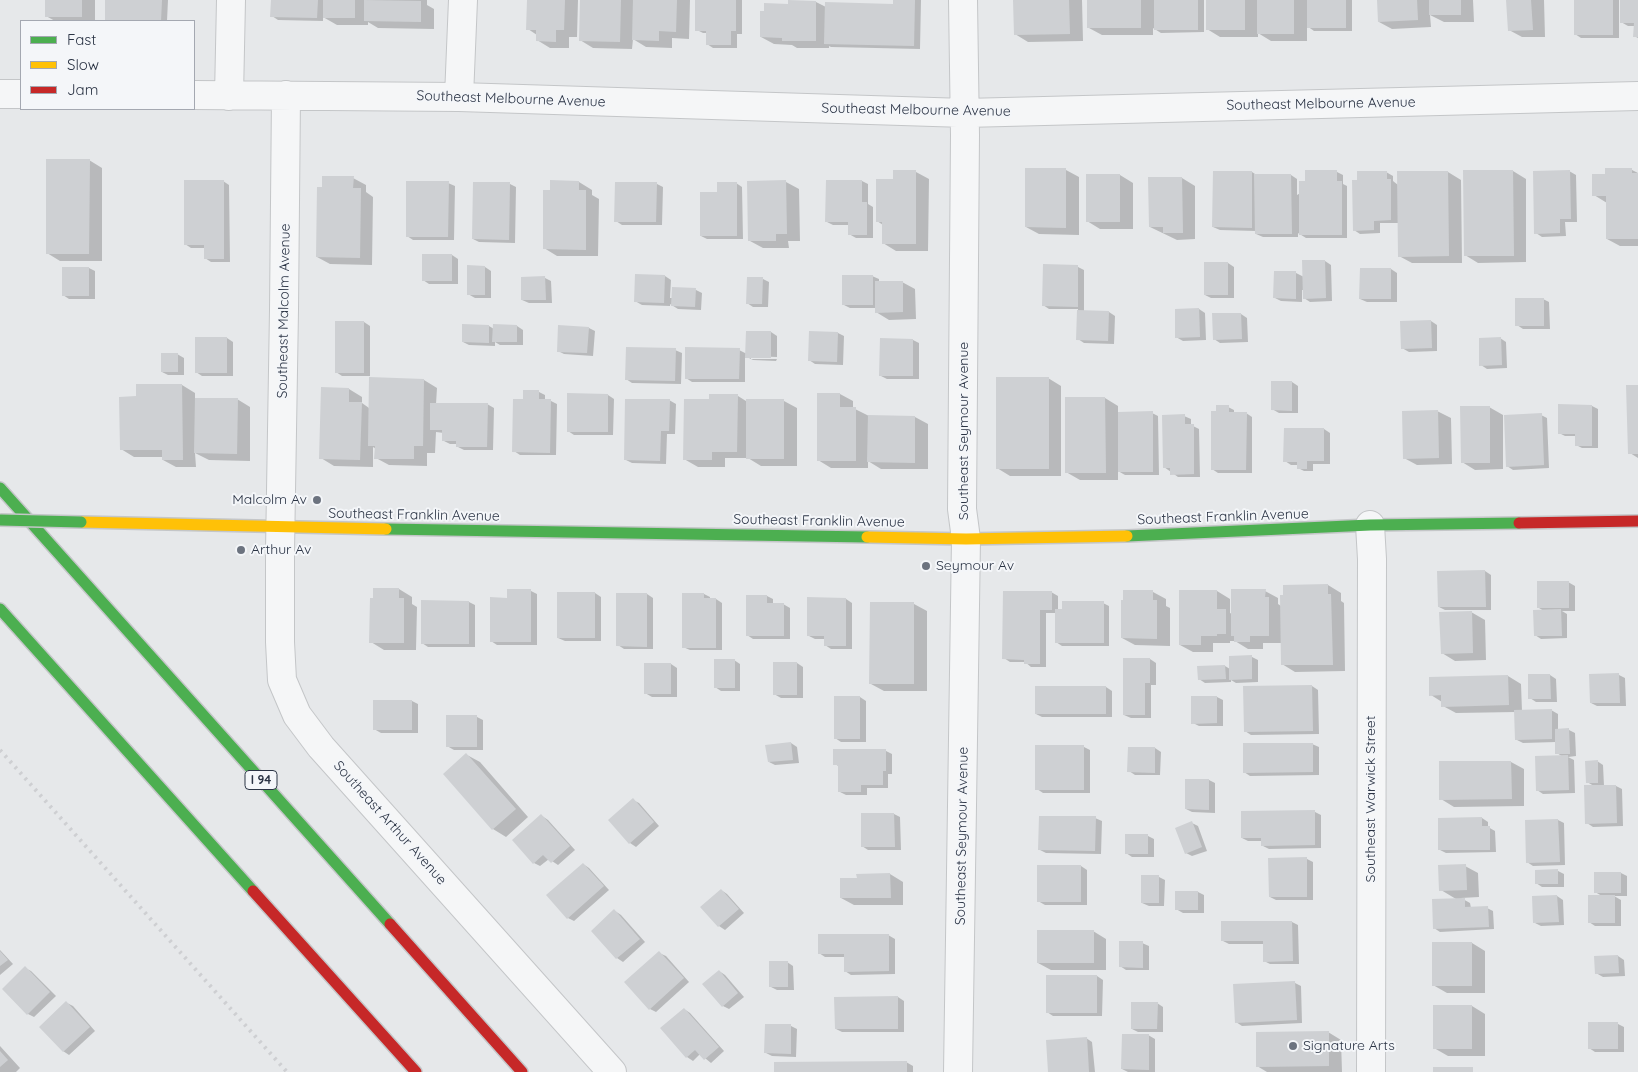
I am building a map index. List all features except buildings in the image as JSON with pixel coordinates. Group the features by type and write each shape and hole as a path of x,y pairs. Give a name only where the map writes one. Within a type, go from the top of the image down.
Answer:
{"main road":[{"name":"I 94","path":"0,488 522,1072"},
{"name":"Southeast Franklin Avenue","path":"0,520 966,539 1170,535 1370,525 1638,521"},
{"path":"0,609 416,1072"}],"street":[{"path":"229,96 231,0"},
{"path":"459,98 463,0"},
{"name":"Southeast Seymour Avenue","path":"958,1072 966,539 962,509 965,113 963,0"},
{"path":"0,94 20,94"},
{"name":"Southeast Melbourne Avenue","path":"195,95 459,98 965,113 1638,96"},
{"name":"Southeast Malcolm Avenue","path":"280,527 286,95"},
{"name":"Southeast Warwick Street","path":"1370,525 1371,1072"},
{"name":"Southeast Arthur Avenue","path":"280,527 280,642 282,680 297,715 321,747 612,1072"}],"railway":[{"path":"0,750 287,1072"}],"traffic: fast":[{"path":"0,488 390,924"},
{"path":"0,520 81,522"},
{"path":"1127,536 1370,525 1519,523"},
{"path":"386,529 867,537"},
{"path":"0,609 253,891"}],"traffic: slow":[{"path":"81,522 386,529"},
{"path":"867,537 966,539 1127,536"}],"traffic: jam":[{"path":"1519,523 1638,521"},
{"path":"253,891 416,1072"},
{"path":"390,924 522,1072"}],"place":[{"name":"Malcolm Av","path":"317,500"},
{"name":"Arthur Av","path":"241,550"},
{"name":"Seymour Av","path":"926,566"},
{"name":"Signature Arts","path":"1293,1046"}]}
